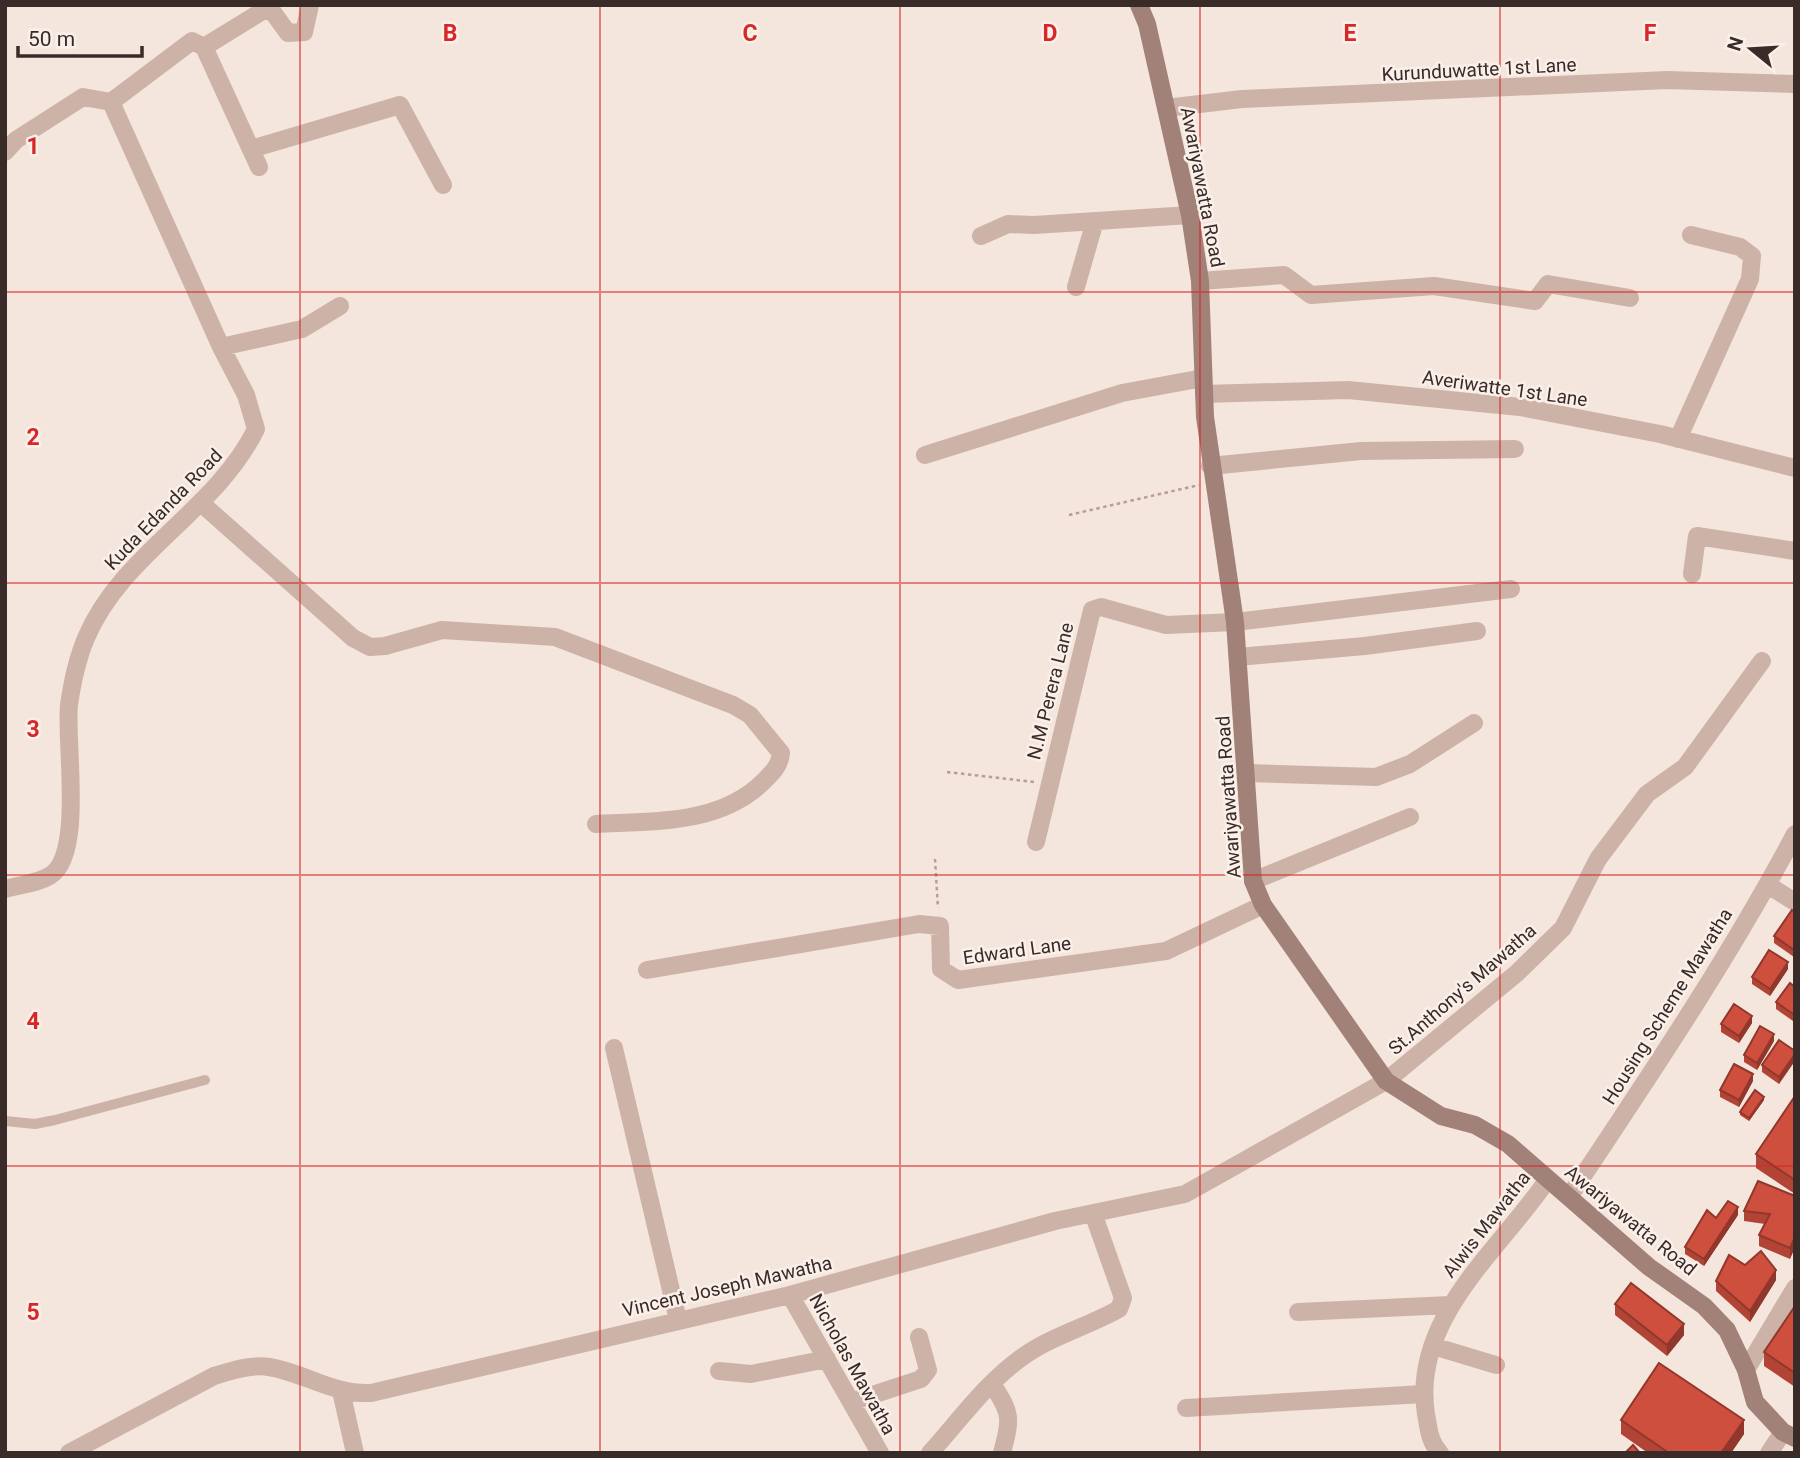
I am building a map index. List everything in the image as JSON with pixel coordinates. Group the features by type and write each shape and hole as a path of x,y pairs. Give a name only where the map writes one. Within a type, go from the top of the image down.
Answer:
{"street":[{"path":"204,47 270,7 288,33 304,32 310,5"},
{"name":"Awariyawatta Road","path":"1139,5 1147,24 1190,215 1200,281 1203,386 1212,473 1235,622 1253,881 1263,905 1386,1081 1441,1116 1475,1125 1508,1144 1649,1266 1704,1306 1727,1330 1746,1370 1755,1402 1789,1435"},
{"path":"5,152 16,140 83,97 111,102 192,41 204,47 259,167"},
{"name":"Kurunduwatte 1st Lane","path":"1166,108 1242,99 1667,80 1795,84"},
{"name":"Kuda Edanda Road","path":"5,889 51,875 64,858 71,808 69,705 86,638 119,583 243,457 256,429 246,396 221,347 111,102"},
{"path":"251,149 400,105 443,185"},
{"path":"981,236 1008,224 1190,215"},
{"path":"1076,287 1095,221"},
{"path":"1678,439 1750,279 1752,256 1740,247 1691,234"},
{"path":"1200,281 1284,275 1311,295 1434,286 1535,301 1548,284 1630,298"},
{"path":"221,347 302,329 340,306"},
{"name":"Averiwatte 1st Lane","path":"925,454 1122,393 1203,386 1361,391 1520,407 1678,439 1795,468"},
{"path":"1212,473 1361,451 1515,449"},
{"path":"201,502 353,638 370,647 385,646 442,630 555,637 733,705 750,715 781,753 779,763 759,787 715,812 679,820 596,824"},
{"path":"1692,573 1697,536 1795,551"},
{"path":"1235,622 1511,589"},
{"name":"N.M Perera Lane","path":"1036,842 1092,610 1101,607 1166,625 1235,622"},
{"path":"1238,657 1365,646 1477,631"},
{"name":"St.Anthony's Mawatha","path":"1386,1081 1517,973 1563,928 1598,859 1647,794 1685,766 1762,661"},
{"path":"1247,773 1376,776 1410,765 1474,723"},
{"path":"1253,881 1410,817"},
{"name":"Housing Scheme Mawatha","path":"1569,1197 1672,1042 1768,885 1795,834"},
{"path":"1768,885 1795,902"},
{"name":"Edward Lane","path":"940,926 941,969 958,980 1166,951 1263,905"},
{"path":"647,971 919,924 940,926"},
{"path":"614,1048 678,1320"},
{"name":"Vincent Joseph Mawatha","path":"69,1453 215,1376 237,1369 268,1367 351,1394 371,1393 790,1295 1093,1213 1185,1194 1386,1081"},
{"name":"Alwis Mawatha","path":"1440,1453 1431,1443 1423,1394 1433,1346 1451,1305 1466,1282 1527,1210 1548,1179"},
{"path":"930,1453 992,1384 1021,1358 1054,1338 1119,1309 1123,1298 1093,1213"},
{"path":"1746,1370 1795,1288"},
{"name":"Nicholas Mawatha","path":"790,1295 880,1453"},
{"path":"1298,1312 1451,1305"},
{"path":"851,1402 920,1379 928,1370 919,1337"},
{"path":"1433,1346 1496,1365"},
{"path":"719,1371 751,1374 827,1359"},
{"path":"992,1384 1009,1409 1010,1422 1002,1453"},
{"path":"341,1391 355,1453"},
{"path":"1186,1408 1423,1394"},
{"path":"1769,1453 1789,1435"}],"lane":[{"path":"5,1121 35,1124 55,1121 205,1080"}],"path":[{"path":"1069,515 1212,473"},
{"path":"947,772 1048,784"},
{"path":"935,859 940,926"}],"building":[{"path":"1792,910 1795,912 1794,950 1774,936"},
{"path":"1769,950 1788,962 1770,989 1752,977"},
{"path":"1790,983 1795,987 1793,1014 1776,1002"},
{"path":"1734,1004 1752,1016 1739,1036 1721,1024"},
{"path":"1760,1026 1774,1034 1757,1063 1744,1055"},
{"path":"1779,1040 1795,1051 1795,1054 1779,1077 1762,1065"},
{"path":"1734,1064 1753,1074 1739,1100 1720,1090"},
{"path":"1755,1090 1764,1097 1749,1118 1740,1112"},
{"path":"1795,1096 1795,1180 1756,1154"},
{"path":"1758,1181 1795,1196 1795,1237 1790,1248 1759,1235 1770,1214 1744,1211"},
{"path":"1728,1201 1738,1207 1704,1259 1685,1247 1707,1210 1716,1218"},
{"path":"1761,1251 1776,1270 1750,1311 1716,1281 1729,1255 1745,1265"},
{"path":"1631,1283 1684,1324 1667,1345 1615,1304"},
{"path":"1795,1306 1795,1373 1764,1352"},
{"path":"1659,1363 1744,1420 1721,1453 1669,1453 1621,1420"},
{"path":"1633,1445 1640,1453 1625,1453"}]}
